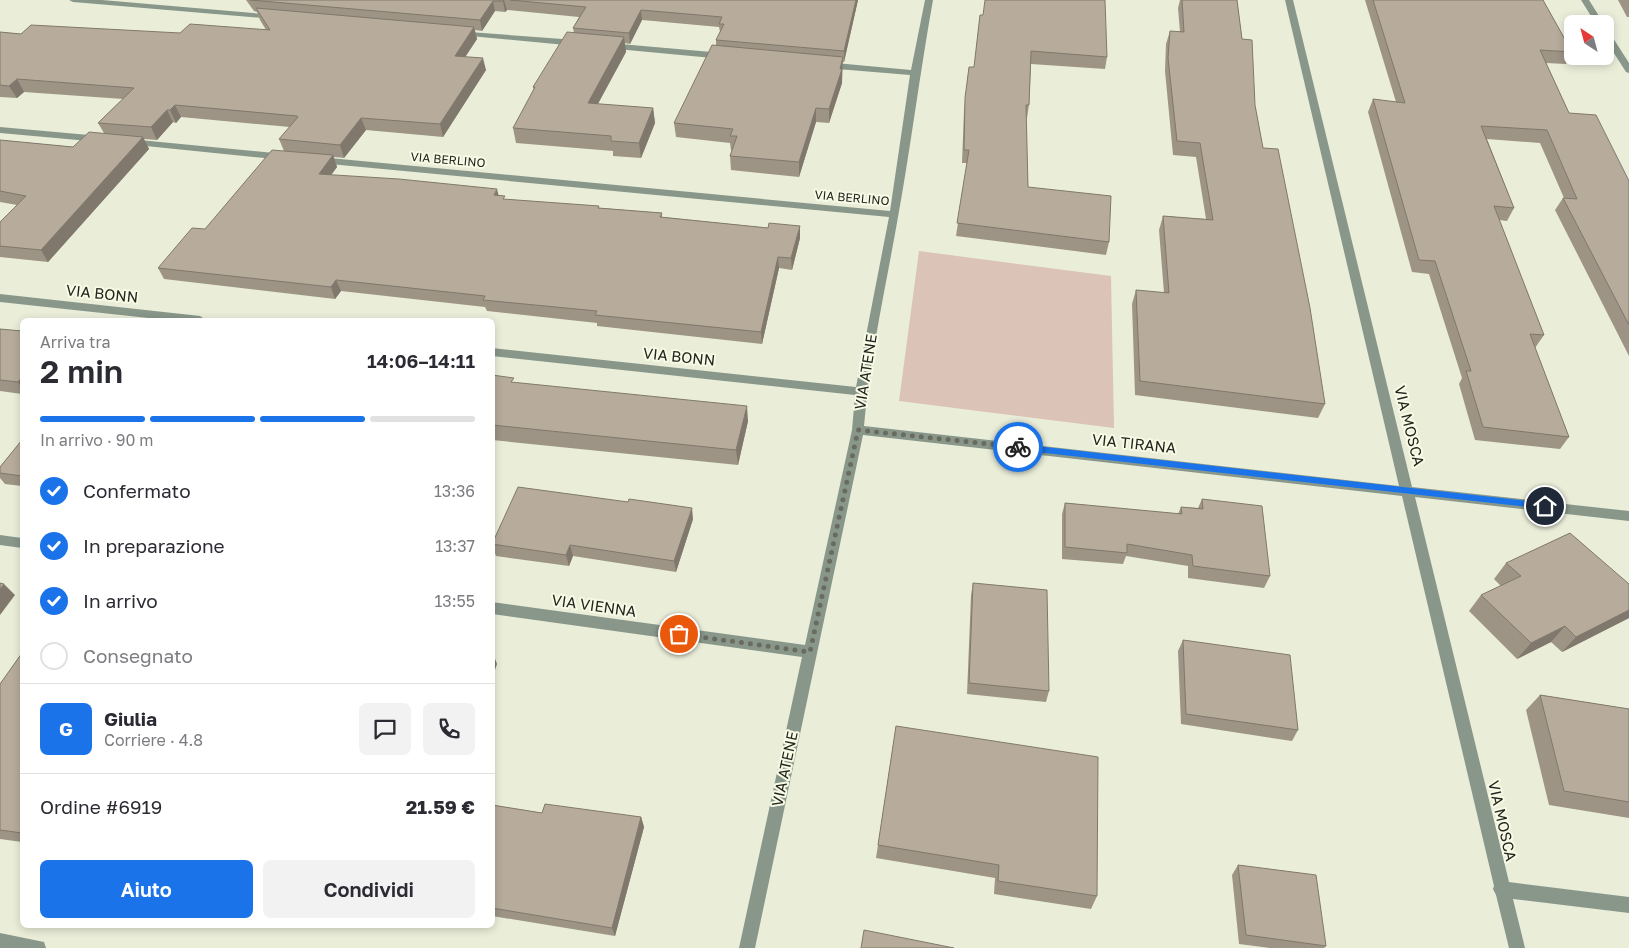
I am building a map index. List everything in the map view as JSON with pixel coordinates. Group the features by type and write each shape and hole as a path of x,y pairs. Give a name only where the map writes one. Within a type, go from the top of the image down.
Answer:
{"street":[{"path":"73,0 281,18"},
{"name":"VIA ATENE","path":"748,948 858,430 861,392 894,214 915,73 929,0"},
{"name":"VIA MOSCA","path":"1289,0 1501,889 1517,948"},
{"path":"1585,0 1594,15"},
{"path":"449,32 588,44"},
{"path":"598,45 736,57"},
{"path":"1614,46 1629,70"},
{"path":"816,64 915,73"},
{"name":"VIA BERLINO","path":"0,130 894,214"},
{"name":"VIA BONN","path":"0,298 182,318"},
{"name":"VIA BONN","path":"495,352 861,392"},
{"name":"VIA TIRANA","path":"858,430 1629,516"},
{"path":"0,540 20,543"},
{"name":"VIA VIENNA","path":"495,608 810,652"},
{"path":"1501,889 1629,905"},
{"path":"0,941 38,948"}],"shaded area":[{"path":"919,251 1111,276 1114,428 899,401"}],"building":[{"path":"250,0 504,0 493,1 480,20"},
{"path":"510,0 856,0 844,51 716,40 724,24 719,24 722,17 641,10 629,33 573,28 586,7"},
{"path":"985,0 1105,0 1107,57 1031,51 1029,105 1026,105 1028,187 1111,196 1109,242 957,223 969,150 964,150 965,98 969,67 974,67 980,15 983,15"},
{"path":"1182,0 1237,0 1242,39 1252,40 1255,105 1263,148 1278,149 1310,308 1325,404 1140,381 1136,290 1169,293 1163,216 1213,220 1200,143 1177,141 1168,58 1170,31 1184,32"},
{"path":"1373,0 1543,0 1564,38 1564,52 1540,50 1569,113 1596,115 1629,181 1629,325 1563,198 1577,199 1547,130 1481,126 1514,208 1494,206 1544,335 1530,334 1569,437 1483,427 1466,371 1471,371 1435,261 1419,260 1373,99 1405,103"},
{"path":"256,8 474,27 455,56 483,58 440,124 361,118 340,145 279,139 297,116 175,105 170,110 167,110 151,127 98,123 134,88 17,79 9,86 0,85 0,32 21,34 31,25 180,33 190,24 270,30"},
{"path":"567,32 624,37 588,103 653,108 639,143 611,141 611,136 513,128 535,87 533,87"},
{"path":"712,45 843,57 840,69 842,69 829,109 816,108 799,162 730,156 737,136 730,136 733,129 674,123"},
{"path":"89,132 143,137 41,250 0,246 0,222 26,196 0,191 0,140 73,147"},
{"path":"272,150 333,155 319,174 399,179 497,189 494,195 505,196 503,199 662,213 660,217 768,228 769,223 800,226 791,258 778,257 761,332 595,315 597,311 483,300 485,296 336,280 331,287 158,268 192,228 205,229"},
{"path":"0,329 20,331 20,380 18,382 0,380"},
{"path":"495,375 514,378 511,382 747,406 736,450 495,425"},
{"path":"20,442 20,476 0,473 0,467"},
{"path":"518,487 628,502 629,499 692,508 674,561 570,545 566,555 495,544 495,537"},
{"path":"1202,499 1262,506 1270,576 1193,566 1192,555 1127,544 1127,553 1065,547 1065,503 1182,514 1181,507 1203,509"},
{"path":"1570,533 1629,584 1629,610 1576,637 1565,626 1531,643 1481,595 1521,576 1506,563"},
{"path":"973,583 1047,590 1049,691 969,683"},
{"path":"1183,640 1290,655 1298,730 1186,714"},
{"path":"20,656 20,833 0,830 0,684"},
{"path":"1540,695 1629,709 1629,802 1564,791"},
{"path":"896,726 1098,757 1097,896 998,881 999,865 878,845"},
{"path":"545,804 641,817 612,928 495,908 495,805 542,813"},
{"path":"1238,865 1316,875 1326,946 1246,935"},
{"path":"864,930 954,948 861,948"}],"way so far":[{"path":"679,634 810,652 858,430 1018,447"}],"route":[{"path":"1018,447 1545,506"}]}
